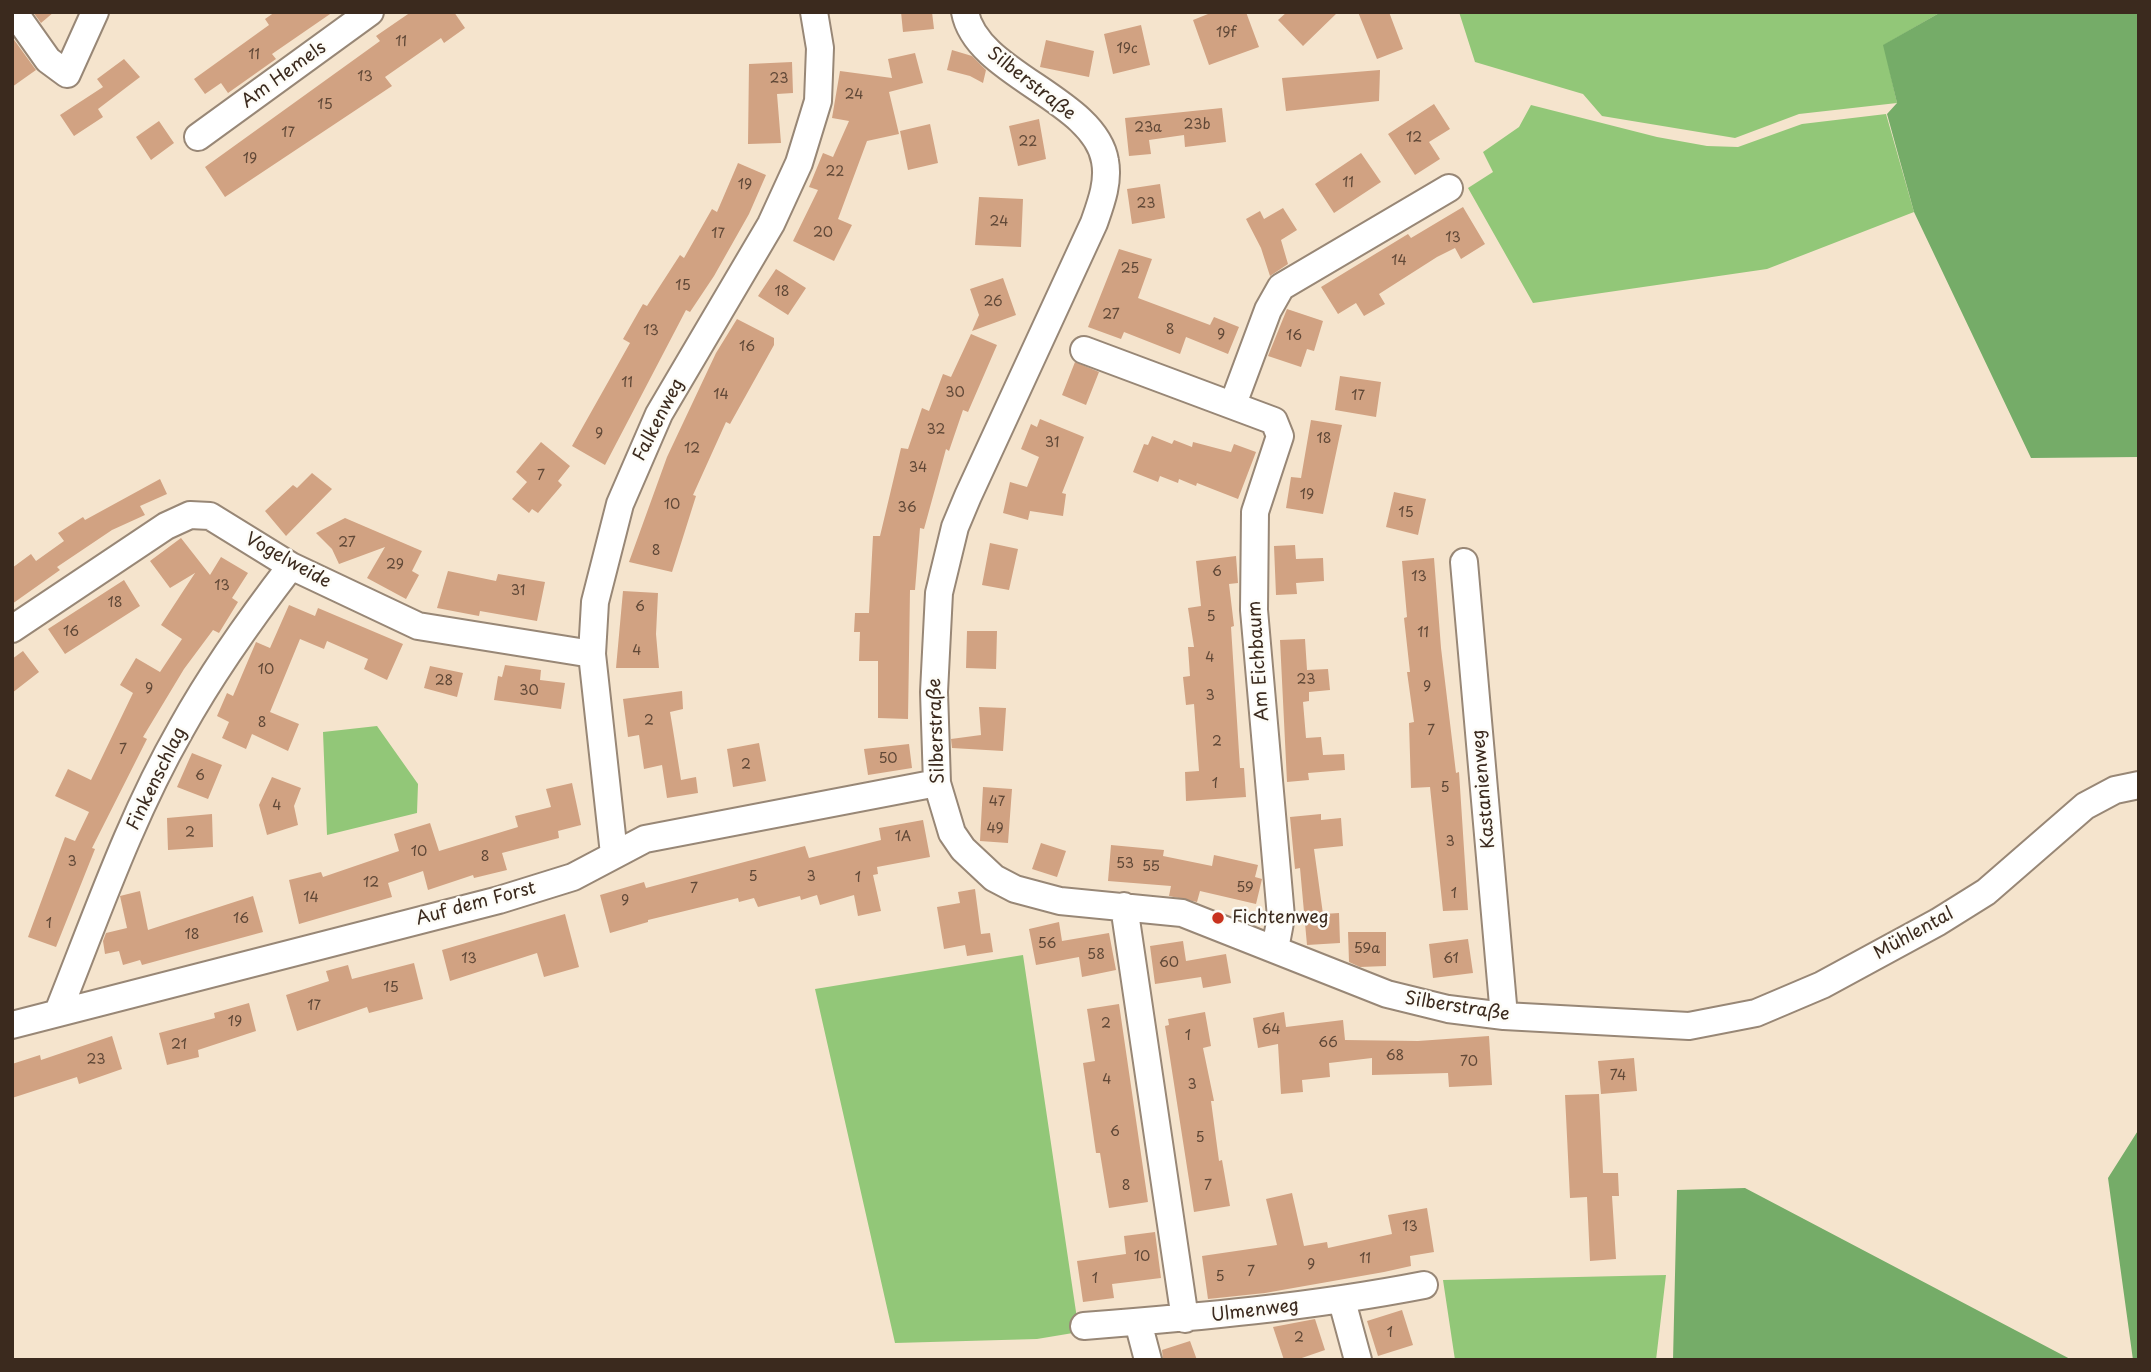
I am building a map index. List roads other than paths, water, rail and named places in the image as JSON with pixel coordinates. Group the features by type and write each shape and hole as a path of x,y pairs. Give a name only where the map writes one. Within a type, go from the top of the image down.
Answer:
{"street":[{"path":"14,12 48,61 67,74 95,12"},
{"name":"Am Hemels","path":"198,137 370,12"},
{"name":"Falkenweg","path":"614,854 592,654 595,602 620,505 659,414 771,224 799,163 818,101 820,48 814,12"},
{"name":"Silberstraße","path":"965,12 975,39 1070,112 1085,127 1105,158 1106,179 1094,223 955,527 939,593 934,717 937,783 952,832 963,849 994,877 1036,896 1182,913 1387,994 1448,1009 1504,1016 1661,1026"},
{"path":"1233,404 1268,310 1281,287 1449,188"},
{"name":"Am Eichbaum","path":"1084,350 1275,421 1280,436 1255,512 1254,610 1281,917 1275,949"},
{"name":"Vogelweide","path":"12,629 155,533 190,515 210,516 291,566 418,626 592,654"},
{"name":"Kastanienweg","path":"1464,562 1504,1016"},
{"name":"Finkenschlag","path":"58,1012 136,820 180,730 237,637 291,566"},
{"name":"Auf dem Forst","path":"12,1025 499,900 573,877 645,839 937,783"},
{"name":"Mühlental","path":"1661,1026 1734,1020 1812,990 1938,922 1986,892 2085,806 2115,790 2139,785"},
{"path":"1124,906 1185,1319"},
{"name":"Ulmenweg","path":"1084,1326 1185,1319 1342,1301 1424,1285"},
{"path":"1342,1301 1358,1360"},
{"path":"1138,1322 1148,1360"}],"place":[{"name":"Fichtenweg","path":"1218,918"}]}
